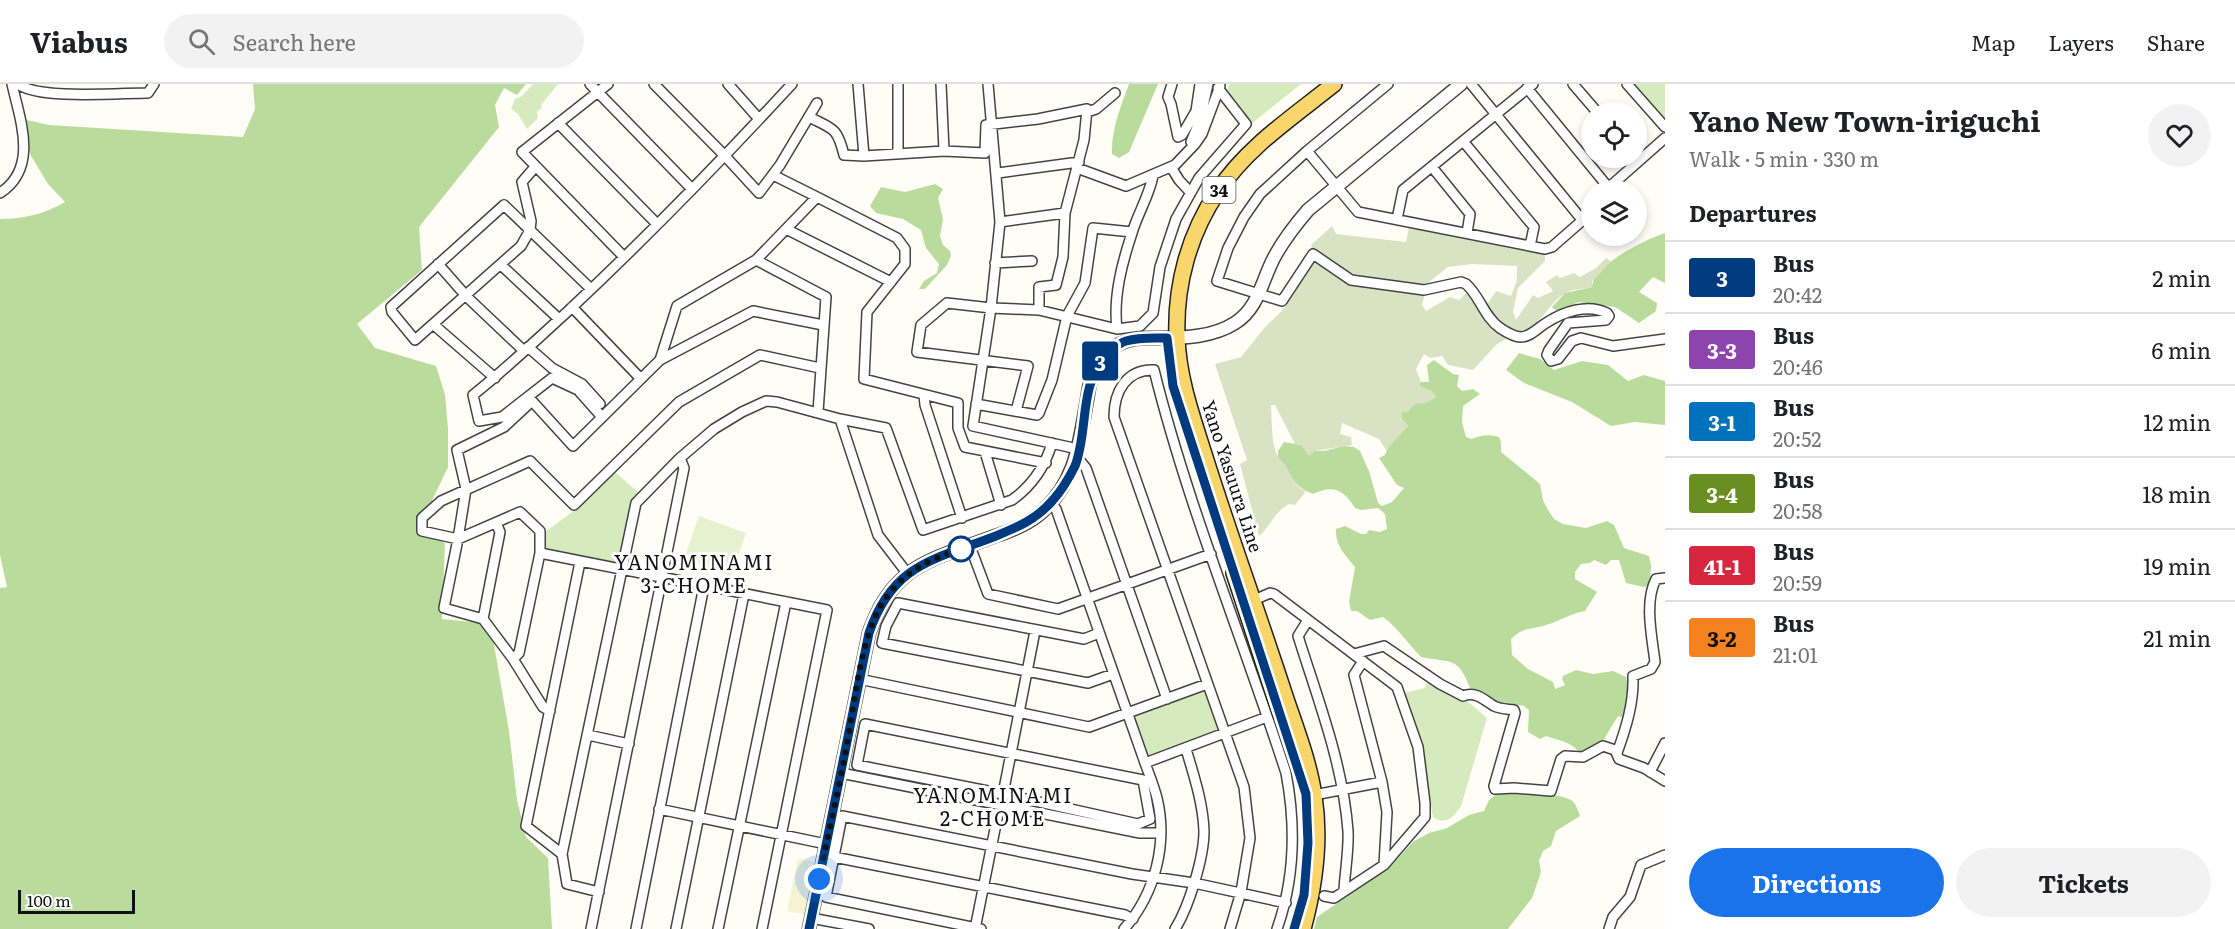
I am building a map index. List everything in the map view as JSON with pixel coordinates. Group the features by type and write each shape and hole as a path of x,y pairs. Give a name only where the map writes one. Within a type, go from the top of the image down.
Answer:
{"main road":[{"name":"Yano Yasuura Line","path":"1294,929 1304,895 1308,843 1306,794 1173,386 1169,290 1176,258 1187,227 1202,198 1220,171 1241,147 1317,84"},
{"name":"Yano Yasuura Line","path":"1303,929 1313,894 1317,845 1314,795 1254,600 1198,436 1172,338 1186,260 1196,231 1210,203 1248,154 1334,84"}],"street":[{"path":"0,193 13,180 24,160 24,144 12,84"},
{"path":"18,84 35,91 56,93 148,93 154,84"},
{"path":"608,84 593,88 558,123 522,152 624,257"},
{"path":"654,84 759,194 817,103"},
{"path":"728,84 759,120"},
{"path":"602,417 578,390 552,378 502,417 479,421 473,395 495,378 624,257 725,156 792,84"},
{"path":"858,84 864,156"},
{"path":"898,84 898,153"},
{"path":"942,84 944,151"},
{"path":"988,84 998,173 1000,222 991,309 973,426 1052,443 1078,453 1086,468 1167,699"},
{"path":"1172,84 1168,97 1172,104 1179,137 1196,111 1200,84"},
{"path":"1186,151 1200,120 1208,84"},
{"path":"1388,84 1307,150 1260,194 1244,217 1228,248 1217,281 1284,300 1313,254 1351,280 1424,290 1461,282 1466,284 1490,319 1498,327 1515,336 1526,336 1561,314 1570,311 1590,309 1607,313 1609,316 1606,320 1568,323 1549,350 1547,355 1551,361 1558,359 1576,339 1591,339 1613,346 1665,339"},
{"path":"869,929 810,923 869,633 875,615 885,598 907,573 926,562 1024,525 1050,503 1062,489 1078,453 1090,385 1099,363 1125,341 1211,334 1235,323 1248,311 1259,294 1274,256 1308,210 1461,84"},
{"path":"1471,84 1581,219"},
{"path":"1573,84 1588,102"},
{"path":"1627,84 1665,127"},
{"path":"998,173 1078,165 1125,186 1153,176 1171,167 1195,144 1202,134 1220,86"},
{"path":"1016,411 1028,366 917,352 921,325 947,303 991,309 1039,309 1117,329 1140,326 1153,313 1155,286 1167,240 1190,192 1215,157 1246,124 1220,86"},
{"path":"1397,219 1403,190 1530,86 1600,180"},
{"path":"593,88 692,189"},
{"path":"1087,112 1096,109 1115,93"},
{"path":"809,117 832,128 839,135 844,154 864,156 944,151 985,153 986,125 1038,119 1087,109 1087,112"},
{"path":"1039,309 1040,287 1056,285 1064,257 1065,213 1084,140 1087,112"},
{"path":"558,123 657,224"},
{"path":"1647,151 1665,138"},
{"path":"1463,141 1534,227 1530,246"},
{"path":"1307,150 1358,212 1545,249 1552,247 1581,223"},
{"path":"535,167 522,182 531,221 530,230 521,246 467,297 415,340 392,312 391,307 504,205 530,230 591,289"},
{"path":"1171,167 1190,192"},
{"path":"1432,167 1470,214 1467,233"},
{"path":"1616,180 1627,168"},
{"path":"773,175 897,238 905,249 905,264 867,312 864,379 958,403 958,428 965,447 1046,463"},
{"path":"1117,329 1115,317 1118,287 1132,232 1153,176"},
{"path":"660,360 677,306 756,260 817,197"},
{"path":"1000,222 1065,213"},
{"path":"976,404 1037,415 1039,413 1052,380 1067,316 1085,283 1093,228 1132,232"},
{"path":"786,229 891,282"},
{"path":"756,260 826,297 818,412"},
{"path":"995,263 1032,261"},
{"path":"438,264 467,297 526,349 552,368 582,384 600,404"},
{"path":"501,265 559,319"},
{"path":"572,307 641,379"},
{"path":"550,711 543,707 483,619 444,608 466,489 457,450 504,427 532,401 573,446 660,360 753,311 823,325"},
{"path":"434,324 495,378"},
{"path":"513,660 519,653 540,553 540,531 520,512 458,540 422,531 422,518 441,501 530,461 574,505 679,402 760,355 820,368"},
{"path":"1230,929 1241,892 1250,838 1244,787 1114,417 1121,386 1134,373 1144,369 1154,370 1161,399 1211,554 1286,773 1293,837 1286,903 1277,929"},
{"path":"924,395 925,405 962,518"},
{"path":"599,892 567,884 562,854 636,503 680,458 714,429 766,401 886,428 923,530 1001,505 1021,494 1046,463 1052,443"},
{"path":"840,419 878,535 907,573"},
{"path":"985,452 1001,505"},
{"path":"591,929 684,468 680,458"},
{"path":"1050,503 1056,509 1157,798 1160,833 1155,876 1133,919 1124,929"},
{"path":"483,619 500,532 496,523"},
{"path":"970,546 988,594 1058,609 1211,554"},
{"path":"540,553 827,610 762,929"},
{"path":"562,854 526,826 580,562"},
{"path":"1665,578 1656,579 1652,587 1650,611 1655,662 1651,669 1634,676 1633,695 1626,728 1617,753 1619,759 1644,768 1665,781"},
{"path":"636,929 704,586"},
{"path":"1254,600 1270,593 1274,594 1396,687 1418,747 1425,817 1384,865 1334,898 1324,896"},
{"path":"676,929 744,594"},
{"path":"718,929 786,602"},
{"path":"1099,633 1084,639 898,603 886,626 882,643 1088,683 1113,674"},
{"path":"1308,620 1298,636 1343,789 1348,834 1344,891"},
{"path":"1003,794 1035,631"},
{"path":"1354,654 1384,646 1440,684 1463,696 1470,693 1484,698 1497,707 1514,710 1495,789 1551,791 1561,759 1565,756 1583,757 1603,746 1617,753"},
{"path":"1363,661 1354,675 1372,738 1387,812 1384,865"},
{"path":"859,680 1089,727 1207,684"},
{"path":"1145,763 1268,717"},
{"path":"865,724 1011,754 1143,780 1150,819 1138,824 857,765 865,724"},
{"path":"588,735 629,744"},
{"path":"1650,772 1665,743"},
{"path":"1175,929 1184,915 1194,883 1204,833 1198,789 1186,749"},
{"path":"841,773 1140,833 1160,833"},
{"path":"1314,795 1382,782"},
{"path":"1000,804 991,845 983,886 977,929 826,897 842,816 991,845 1132,874 1241,892 1286,903"},
{"path":"658,810 826,844"},
{"path":"1610,929 1613,917 1630,897 1641,865 1665,855"},
{"path":"834,857 1125,915 1133,919"}],"shaded area":[{"path":"798,858 814,862 804,914 787,911"}],"green space":[{"path":"253,84 526,84 517,95 504,88 495,105 499,127 419,227 422,270 357,324 375,348 436,366 445,395 448,467 417,532 445,543 442,619 481,623 493,639 509,731 517,800 526,837 548,858 552,929 0,929 0,588 7,587 0,555 0,219 34,215 65,202 48,184 30,154 27,120 49,125 243,137 255,109"},
{"path":"533,84 558,84 541,105 542,108 537,112 538,118 527,129 518,114 511,109 515,99 522,96"},
{"path":"1129,84 1158,84 1129,152 1119,158 1112,154 1113,136"},
{"path":"1230,84 1301,84 1251,124 1227,90"},
{"path":"1633,84 1665,84 1665,123"},
{"path":"935,184 943,189 938,198 943,219 940,236 951,256 947,265 925,289 919,289 924,281 937,273 939,264 926,248 921,230 903,219 876,213 870,206 881,187 905,192"},
{"path":"1332,226 1336,234 1406,242 1409,227 1545,254 1545,261 1518,288 1513,312 1516,320 1533,295 1538,298 1553,291 1546,282 1557,275 1560,278 1574,273 1580,277 1596,268 1606,258 1611,261 1592,282 1592,287 1567,292 1531,328 1515,331 1499,323 1486,306 1496,291 1511,296 1517,280 1517,266 1472,264 1448,267 1424,286 1350,275 1312,248 1311,245"},
{"path":"1665,233 1665,283 1653,277 1639,292 1657,303 1656,311 1639,323 1615,307 1579,302 1556,311 1552,307 1565,293 1592,287 1601,270 1636,246 1647,246 1647,240"},
{"path":"1312,259 1349,280 1425,293 1422,305 1426,311 1450,297 1459,300 1468,291 1509,337 1496,345 1473,370 1448,365 1442,356 1430,358 1424,354 1416,369 1421,382 1419,386 1431,391 1436,397 1426,403 1415,404 1408,412 1402,412 1402,419 1408,426 1386,450 1379,439 1342,423 1340,434 1351,437 1352,445 1315,451 1309,456 1301,445 1295,444 1275,405 1271,405 1272,433 1276,453 1295,483 1306,491 1295,505 1289,504 1279,511 1259,536 1240,464 1247,460 1215,364 1241,357 1265,327 1285,308"},
{"path":"1519,353 1540,359 1554,370 1582,361 1608,365 1628,381 1644,375 1665,381 1665,425 1635,422 1611,426 1572,402 1524,383 1506,370"},
{"path":"1434,360 1453,374 1459,375 1457,386 1462,391 1473,389 1480,394 1463,406 1462,422 1466,437 1471,439 1492,435 1499,437 1501,452 1540,484 1543,500 1554,519 1563,524 1586,528 1607,521 1614,525 1624,548 1649,556 1650,585 1644,587 1626,583 1619,560 1611,560 1606,565 1594,560 1581,564 1575,572 1575,579 1597,592 1585,611 1523,631 1511,639 1512,655 1528,669 1553,682 1555,689 1565,685 1563,676 1576,670 1593,674 1613,671 1626,677 1629,692 1624,718 1618,716 1601,744 1579,752 1560,740 1546,736 1540,739 1528,732 1529,710 1524,706 1497,701 1470,688 1462,670 1447,661 1421,657 1383,617 1370,620 1357,611 1351,611 1349,602 1355,567 1339,545 1336,529 1345,526 1361,534 1366,534 1369,530 1380,532 1387,529 1385,514 1378,508 1361,510 1355,508 1347,497 1337,490 1326,489 1313,494 1305,490 1295,482 1278,458 1278,451 1284,442 1301,445 1315,451 1344,446 1354,447 1360,451 1369,471 1378,503 1382,506 1392,502 1404,488 1397,485 1379,458 1385,455 1389,445 1408,426 1402,419 1402,412 1415,404 1436,397 1431,391 1418,386 1421,382 1429,382 1427,365"},
{"path":"614,471 640,494 632,502 619,561 615,565 546,550 543,546 545,532 572,512"},
{"path":"699,516 746,533 731,576 684,559"},
{"path":"1428,680 1464,698 1487,718 1461,806 1452,817 1442,821 1433,817 1424,768 1404,693 1425,688"},
{"path":"1203,690 1207,692 1220,728 1217,733 1151,757 1146,754 1134,720 1136,716"},
{"path":"1498,793 1565,797 1574,803 1580,816 1556,831 1551,846 1543,851 1539,861 1541,872 1532,898 1508,929 1314,929 1317,917 1390,867 1414,841 1429,833 1447,828 1469,815 1484,811 1489,800"}],"bus line":[{"name":"3","path":"809,929 869,633 875,615 885,598 907,573 926,562 1024,525 1042,512 1062,489 1075,465 1090,385 1099,363 1125,341 1167,338 1173,386 1306,794 1308,843 1304,895 1294,929"}],"district":[{"name":"YANOMINAMI 3-CHOME","path":"694,572"},
{"name":"YANOMINAMI 2-CHOME","path":"993,806"}],"route":[{"path":"819,879 859,680 875,615 885,598 907,573 926,562 961,549"}]}
